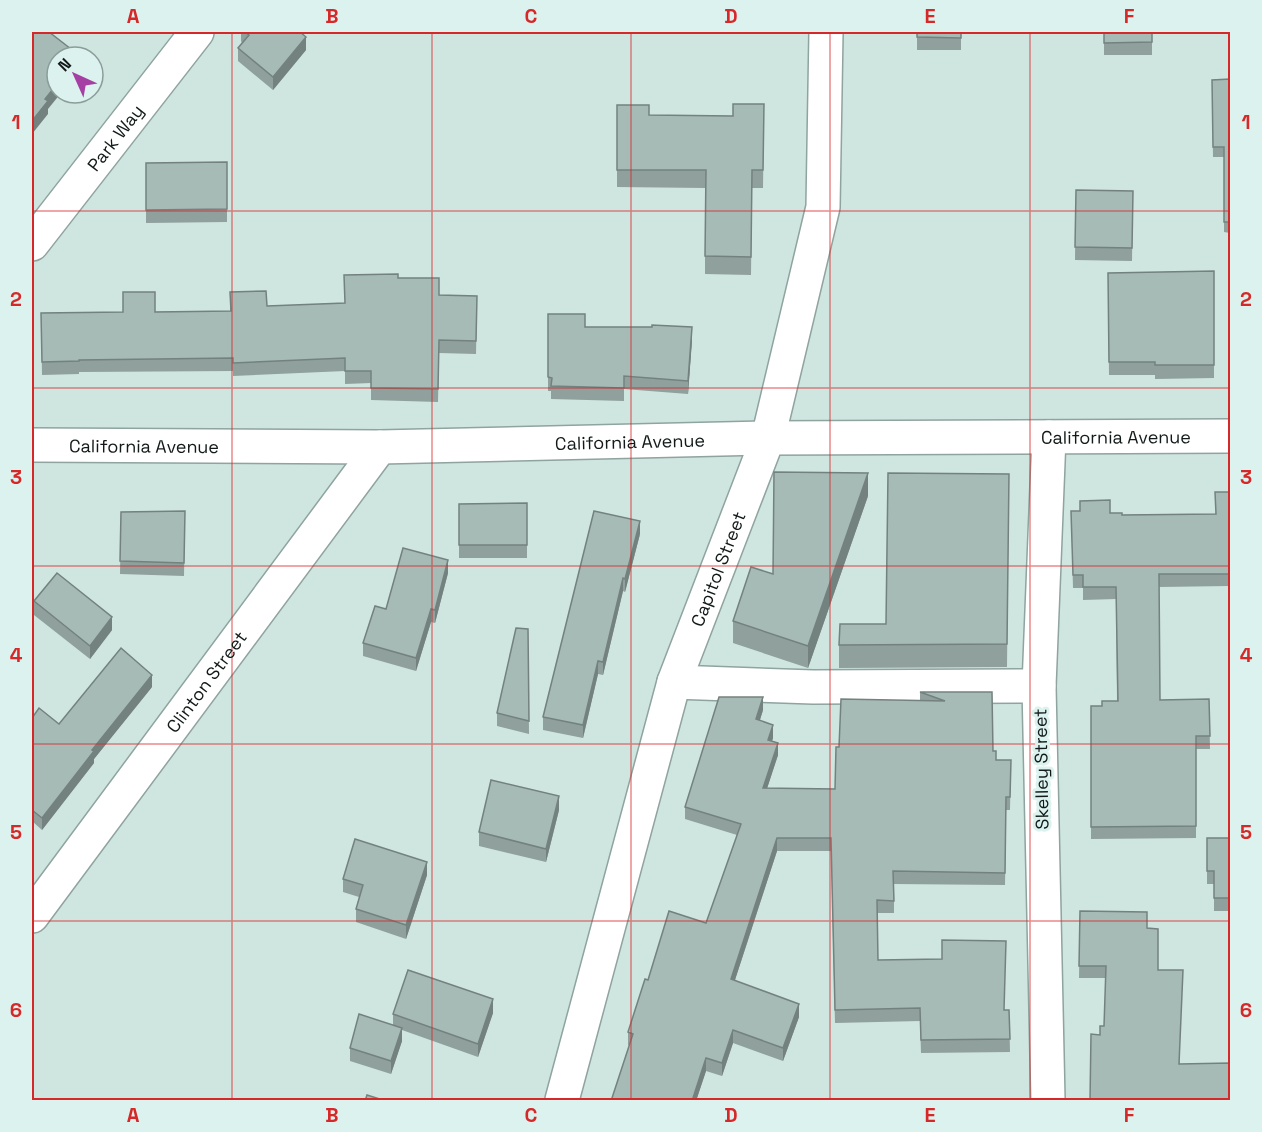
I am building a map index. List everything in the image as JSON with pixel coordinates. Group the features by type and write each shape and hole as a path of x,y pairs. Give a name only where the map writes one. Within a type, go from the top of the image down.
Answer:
{"street":[{"name":"Park Way","path":"32,244 196,32"},
{"name":"Capitol Street","path":"562,1101 674,682 768,438 823,207 826,32"},
{"name":"California Avenue","path":"32,445 380,447 768,438 1230,436"},
{"name":"Skelley Street","path":"1048,1101 1039,686 1049,437"},
{"name":"Clinton Street","path":"32,916 380,447"},
{"path":"674,682 813,687 1039,686"}],"building":[{"path":"32,32 49,32 66,45 45,45 45,105 32,121"},
{"path":"245,32 300,32 306,37 273,77 238,48 249,35"},
{"path":"917,32 961,32 961,38 917,37"},
{"path":"1104,32 1152,32 1152,42 1104,43"},
{"path":"1230,79 1230,222 1224,222 1224,147 1213,147 1212,80"},
{"path":"733,104 764,104 763,170 752,170 751,257 705,256 706,170 617,170 617,105 649,105 649,115 733,116"},
{"path":"227,162 227,209 146,210 146,163"},
{"path":"1076,190 1133,191 1132,248 1075,247"},
{"path":"1214,271 1214,365 1109,362 1108,273"},
{"path":"398,274 398,278 439,278 439,295 477,296 476,341 439,340 438,389 371,388 371,371 345,371 345,358 233,363 233,358 42,362 41,313 123,312 123,292 155,292 155,312 231,311 230,292 266,291 267,306 345,303 344,275"},
{"path":"548,314 585,314 585,327 652,327 652,325 692,327 688,381 624,376 624,388 551,386 552,378 548,377"},
{"path":"774,472 868,473 808,646 733,621 751,567 773,574"},
{"path":"888,473 1009,474 1007,644 839,645 840,624 886,624"},
{"path":"1215,492 1230,492 1230,666 1229,574 1159,574 1160,700 1209,699 1210,736 1196,736 1196,826 1091,827 1091,706 1102,706 1102,701 1118,701 1116,587 1083,587 1083,575 1073,575 1071,511 1080,511 1080,501 1110,500 1110,513 1122,513 1122,515 1216,514"},
{"path":"527,503 527,545 459,545 459,504"},
{"path":"185,511 184,563 120,561 121,512"},
{"path":"594,511 640,521 625,579 623,578 603,662 598,661 583,725 543,717"},
{"path":"403,548 448,560 435,610 431,609 416,658 363,643 375,606 386,609"},
{"path":"57,573 112,617 90,646 34,601"},
{"path":"516,628 528,629 529,721 497,713"},
{"path":"121,648 152,675 92,750 94,751 42,818 32,810 32,718 39,708 59,724"},
{"path":"920,692 992,692 993,751 996,751 996,760 1011,760 1010,797 1006,797 1005,873 893,871 894,901 877,900 878,960 942,959 942,940 1006,941 1004,1010 1009,1010 1010,1039 921,1040 920,1008 835,1010 831,838 777,838 731,979 799,1004 783,1048 733,1030 722,1063 706,1058 692,1101 611,1101 633,1034 628,1032 645,979 648,980 669,911 706,923 741,824 685,807 719,697 763,697 756,719 773,725 768,740 778,743 763,788 835,789 841,699 945,701"},
{"path":"491,780 559,796 546,849 479,832"},
{"path":"1207,838 1230,838 1230,898 1214,898 1214,871 1207,871"},
{"path":"355,839 427,862 406,925 356,909 363,885 343,879"},
{"path":"1080,911 1147,912 1147,928 1158,929 1158,970 1183,970 1179,1064 1230,1063 1230,1101 1090,1101 1091,1034 1100,1035 1100,1026 1104,1026 1106,966 1079,966"},
{"path":"408,970 493,999 478,1044 393,1014"},
{"path":"359,1014 402,1028 391,1061 350,1048"},
{"path":"367,1095 386,1101 365,1101"}]}
